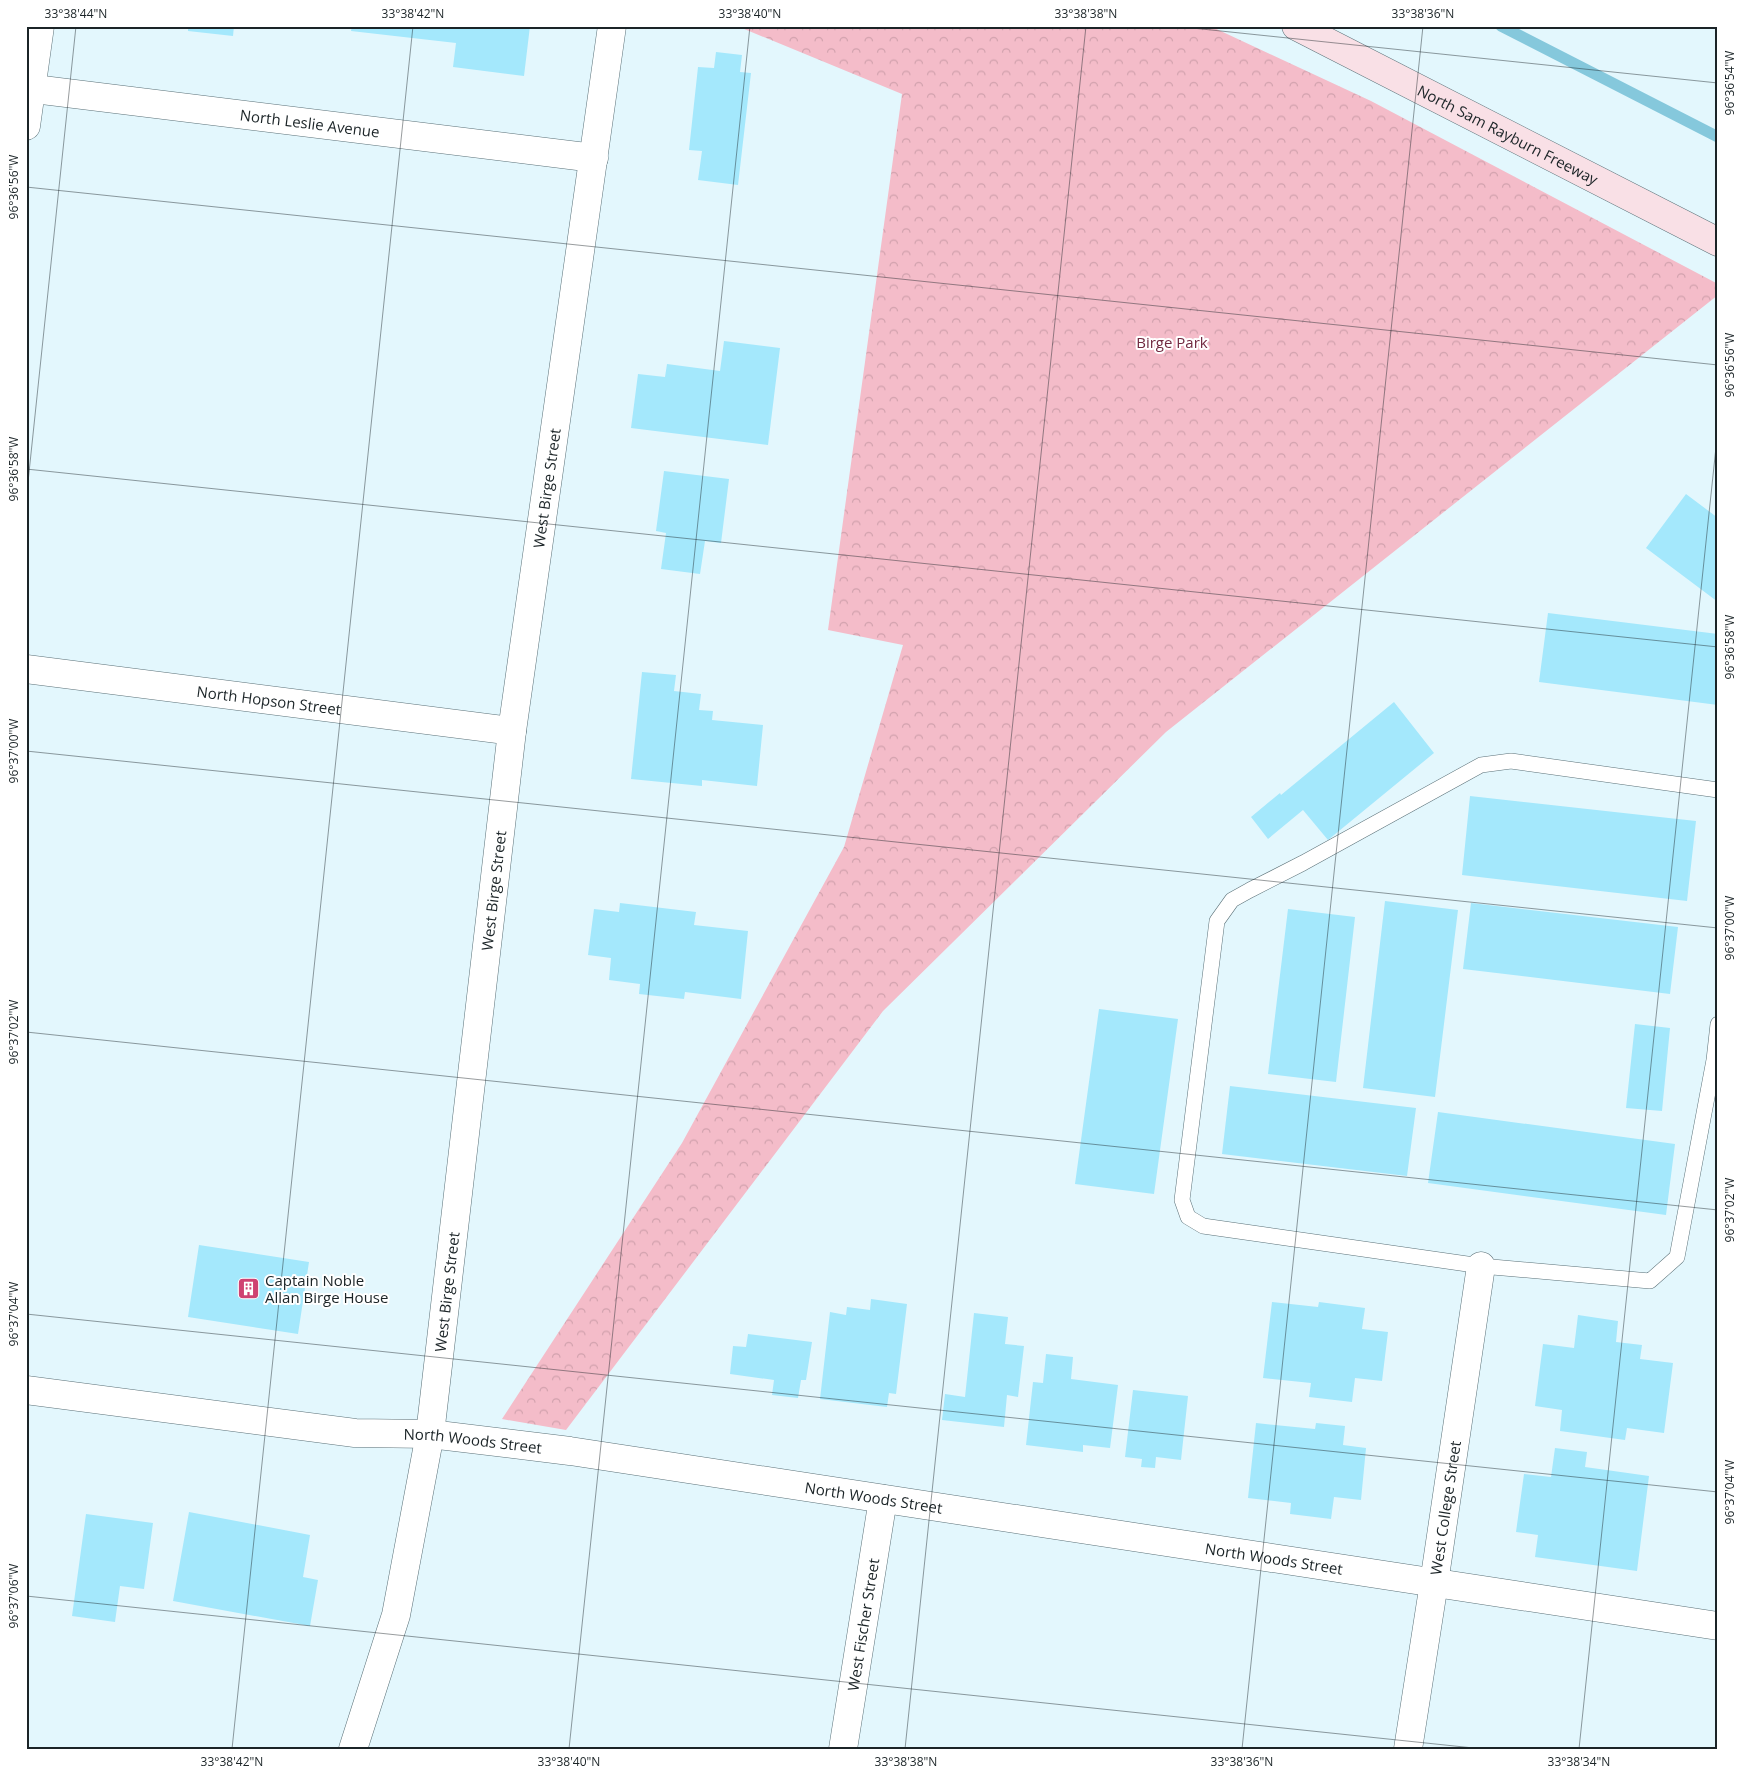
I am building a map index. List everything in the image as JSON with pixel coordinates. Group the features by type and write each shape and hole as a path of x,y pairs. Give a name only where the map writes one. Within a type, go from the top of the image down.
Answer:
{"main road":[{"name":"North Sam Rayburn Freeway","path":"1296,26 1718,242"}],"street":[{"path":"26,126 29,88 40,26"},
{"name":"West Birge Street","path":"353,1749 396,1614 430,1434 512,731 612,26"},
{"name":"North Leslie Avenue","path":"29,88 594,158"},
{"name":"North Hopson Street","path":"26,669 512,731"},
{"name":"West College Street","path":"1408,1749 1481,1266"},
{"name":"North Woods Street","path":"26,1390 355,1433 430,1434 570,1451 1718,1626"},
{"name":"West Fischer Street","path":"843,1749 883,1499"}],"lane":[{"path":"1718,790 1511,761 1481,765 1232,900 1217,921 1182,1200 1188,1217 1203,1226 1481,1266 1650,1281 1677,1257 1714,1060 1718,1024"}],"green space":[{"name":"Birge Park","path":"737,26 1210,26 1371,101 1718,284 1718,295 1166,732 883,1011 566,1430 502,1419 682,1143 844,847 903,645 828,630 902,94"}],"building":[{"path":"188,26 234,26 233,36 188,31"},
{"path":"352,26 530,26 524,76 453,67 456,43 351,31"},
{"path":"716,52 742,55 740,72 751,73 738,185 698,180 702,151 689,150 698,67 714,68"},
{"path":"724,341 780,348 768,445 631,428 638,374 665,377 667,364 720,371"},
{"path":"664,471 729,479 721,543 705,541 700,574 661,569 666,533 656,531"},
{"path":"1686,494 1718,518 1718,602 1646,548"},
{"path":"1548,613 1718,634 1718,705 1539,682"},
{"path":"642,672 676,675 674,691 701,694 699,710 713,711 712,720 763,725 757,786 702,780 702,786 631,779"},
{"path":"1394,702 1434,753 1328,840 1303,810 1268,839 1251,817 1280,793 1281,795"},
{"path":"1470,796 1696,821 1687,901 1462,875"},
{"path":"1385,901 1458,910 1435,1097 1363,1088"},
{"path":"620,903 696,912 694,925 748,931 741,999 685,992 684,999 639,994 640,984 609,980 611,958 588,955 594,909 619,912"},
{"path":"1471,903 1678,927 1670,994 1463,969"},
{"path":"1288,909 1355,917 1336,1082 1268,1074"},
{"path":"1099,1009 1178,1019 1154,1194 1075,1184"},
{"path":"1635,1024 1670,1028 1662,1111 1626,1108"},
{"path":"1230,1086 1416,1108 1407,1176 1222,1154"},
{"path":"1438,1112 1675,1144 1666,1215 1428,1183"},
{"name":"Captain Noble Allan Birge House","path":"199,1245 309,1262 298,1334 188,1317"},
{"path":"871,1299 907,1304 896,1394 889,1393 887,1407 820,1399 830,1312 846,1315 847,1307 870,1310"},
{"path":"1272,1302 1318,1307 1319,1302 1365,1308 1362,1329 1388,1332 1382,1381 1355,1378 1352,1402 1309,1397 1311,1383 1263,1378"},
{"path":"974,1313 1008,1317 1005,1344 1024,1346 1018,1397 1007,1395 1004,1427 942,1420 945,1394 965,1397"},
{"path":"1578,1315 1618,1321 1616,1342 1642,1345 1640,1359 1673,1363 1664,1433 1627,1428 1625,1440 1560,1431 1562,1410 1535,1406 1543,1344 1574,1348"},
{"path":"748,1334 812,1342 806,1380 801,1380 798,1398 772,1395 774,1380 730,1374 733,1346 746,1347"},
{"path":"1046,1354 1073,1357 1071,1379 1118,1385 1110,1448 1083,1445 1083,1452 1026,1445 1033,1382 1043,1383"},
{"path":"1133,1390 1188,1396 1181,1460 1156,1457 1155,1468 1141,1467 1142,1459 1125,1457"},
{"path":"1256,1423 1315,1429 1316,1423 1345,1426 1343,1445 1366,1448 1361,1500 1334,1497 1331,1519 1290,1514 1291,1503 1248,1498"},
{"path":"1555,1448 1587,1452 1585,1467 1649,1476 1637,1571 1535,1557 1538,1535 1516,1532 1524,1474 1551,1477"},
{"path":"189,1512 310,1535 303,1577 318,1580 310,1626 173,1601"},
{"path":"86,1514 153,1523 144,1589 120,1586 115,1622 72,1616"}],"waterway":[{"path":"1501,26 1718,137"}],"place":[{"name":"Captain Noble Allan Birge House","path":"249,1289"}]}
